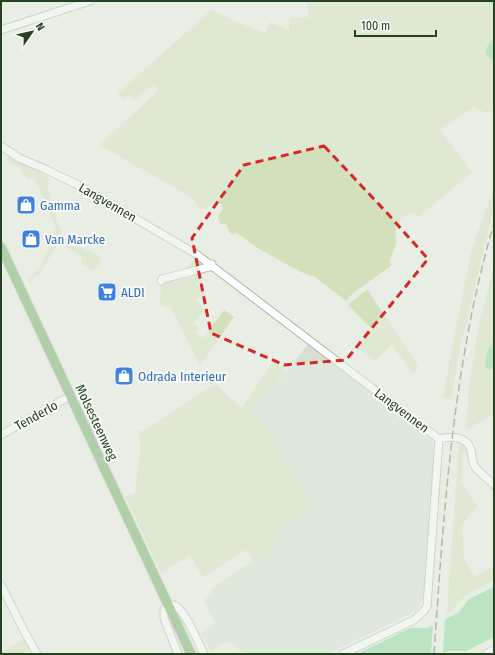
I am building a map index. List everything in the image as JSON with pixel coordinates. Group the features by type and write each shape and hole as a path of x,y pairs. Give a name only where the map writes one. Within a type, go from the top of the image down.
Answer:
{"main road":[{"name":"Molsesteenweg","path":"1,247 191,654"}],"street":[{"path":"1,30 90,1"},
{"name":"Langvennen","path":"1,146 19,158 54,172 97,196 212,264 439,439 427,606 414,620 343,654"},
{"path":"161,281 166,278 209,267 212,264"},
{"name":"Tenderlo","path":"1,435 70,396"},
{"path":"439,439 447,437 467,441 474,465 494,485"},
{"path":"1,585 37,654"},
{"path":"178,654 164,618 164,610 174,605 178,606 183,613 204,654"},
{"path":"486,654 494,650"}],"highlighted area":[{"path":"324,146 428,259 346,360 284,365 211,333 192,238 244,165"}],"shaded area":[{"path":"307,1 494,1 494,39 486,54 494,62 494,103 492,111 486,113 474,107 440,130 472,172 419,217 414,213 403,218 395,228 396,244 390,260 391,266 353,293 346,301 315,277 301,272 259,249 237,233 230,234 226,224 220,223 218,216 223,209 222,205 218,202 202,210 192,198 99,145 159,90 153,85 135,101 130,96 124,101 118,93 212,9 233,20 265,33 270,22 289,31 290,18 308,17"},
{"path":"493,39 494,62 485,54 487,47"},
{"path":"9,155 21,163 49,177 48,189 56,219 62,234 73,244 97,254 101,260 99,267 92,270 81,263 82,257 59,242 38,276 35,275 30,283 27,280 39,268 53,240 56,227 34,178 28,180 19,168 6,160"},
{"path":"494,187 494,206 460,349 451,399 443,397 471,251"},
{"path":"195,259 207,265 197,284 204,294 196,299 205,311 194,323 199,327 195,333 203,338 224,310 234,317 200,366 171,308 160,305 161,283 190,277 187,267"},
{"path":"494,264 494,414 466,430 469,386 478,330"},
{"path":"367,289 418,365 414,375 392,345 374,361 358,348 372,329 348,305"},
{"path":"494,342 494,367 489,370 485,366 486,359 488,350"},
{"path":"309,343 431,437 434,447 426,584 423,599 415,612 327,654 245,654 227,641 211,651 201,633 216,623 203,600 279,548 268,532 246,416 281,379"},
{"path":"274,360 287,371 246,416 254,414 274,438 279,449 300,475 308,498 307,513 271,536 279,547 212,594 210,590 253,561 246,550 204,577 201,575 190,555 161,573 125,497 134,493 136,488 140,449 139,431 143,431 215,384 242,408"},
{"path":"459,441 465,444 468,453 463,453 462,484 477,506 462,525 464,559 474,576 494,566 494,580 467,594 452,610 447,613"},
{"path":"494,587 494,637 466,651 448,651 442,654 357,654 410,628 427,628 458,613 469,599"},
{"path":"25,639 31,650 22,654 1,654 1,652"}],"pier":[{"path":"445,617 443,654 431,654 433,623"}],"railway":[{"path":"434,654 452,437 469,329 480,276 494,223"}],"place":[{"name":"Gamma","path":"26,205"},
{"name":"Van Marcke","path":"31,239"},
{"name":"ALDI","path":"107,292"},
{"name":"Odrada Interieur","path":"124,376"}]}
